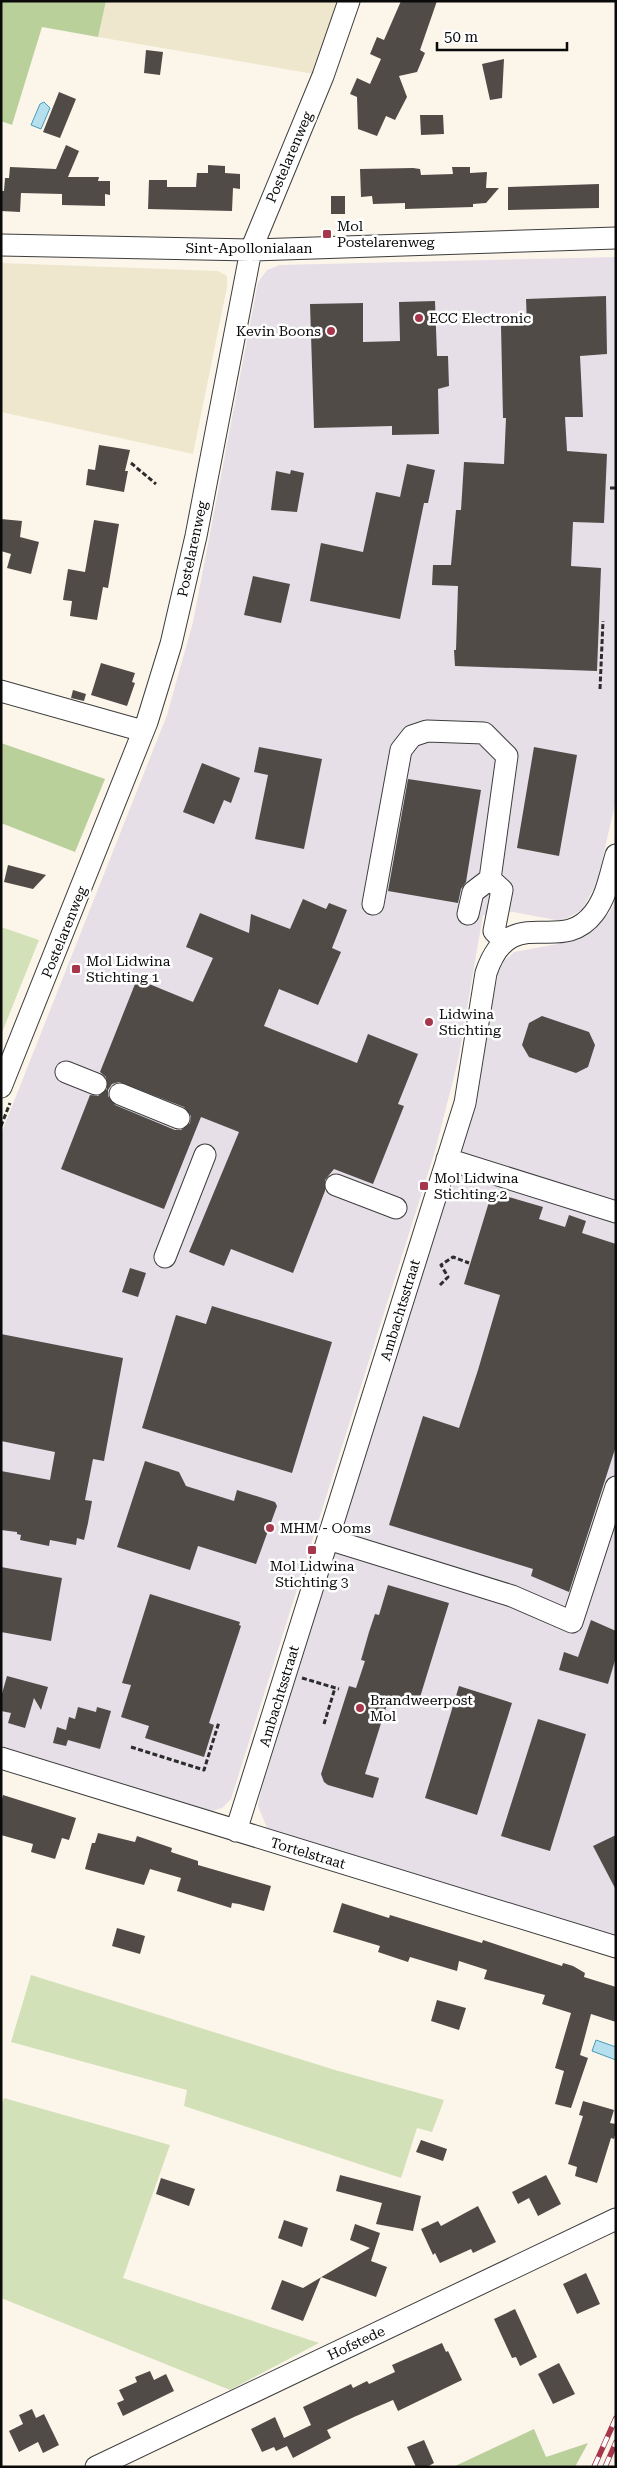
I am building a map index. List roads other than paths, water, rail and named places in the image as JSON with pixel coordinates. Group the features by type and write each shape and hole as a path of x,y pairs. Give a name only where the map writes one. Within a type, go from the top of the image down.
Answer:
{"street":[{"name":"Postelarenweg","path":"1,1087 143,731 171,644 196,536 251,250 324,76 349,1"},
{"name":"Sint-Apollonialaan","path":"1,245 251,250 616,238"},
{"path":"1,691 143,731"},
{"path":"373,904 401,750 412,736 427,731 484,733 507,756 490,879 473,892 468,914"},
{"path":"490,879 502,890 494,930 504,941 517,934 556,933 582,925 602,902 616,855"},
{"name":"Ambachtsstraat","path":"236,1831 465,1103 486,973 493,954 504,941"},
{"path":"66,1072 96,1084"},
{"path":"120,1094 179,1118"},
{"path":"165,1257 205,1155"},
{"path":"447,1159 616,1212"},
{"path":"336,1186 396,1208"},
{"path":"328,1539 512,1596 572,1622 616,1487"},
{"name":"Tortelstraat","path":"1,1758 616,1947"},
{"name":"Hofstede","path":"96,2467 616,2220"}],"water":[{"path":"44,102 50,108 41,129 31,125 40,104"},
{"path":"596,2040 616,2047 616,2060 592,2051"}],"railway":[{"path":"594,2467 616,2418"},
{"path":"605,2467 616,2442"}],"place":[{"name":"Mol Postelarenweg","path":"327,234"},
{"name":"ECC Electronic","path":"419,318"},
{"name":"Kevin Boons","path":"331,331"},
{"name":"Mol Lidwina Stichting 1","path":"76,969"},
{"name":"Lidwina Stichting","path":"429,1022"},
{"name":"Mol Lidwina Stichting 2","path":"424,1186"},
{"name":"MHM - Ooms","path":"270,1528"},
{"name":"Mol Lidwina Stichting 3","path":"312,1550"},
{"name":"Brandweerpost Mol","path":"360,1708"}]}
